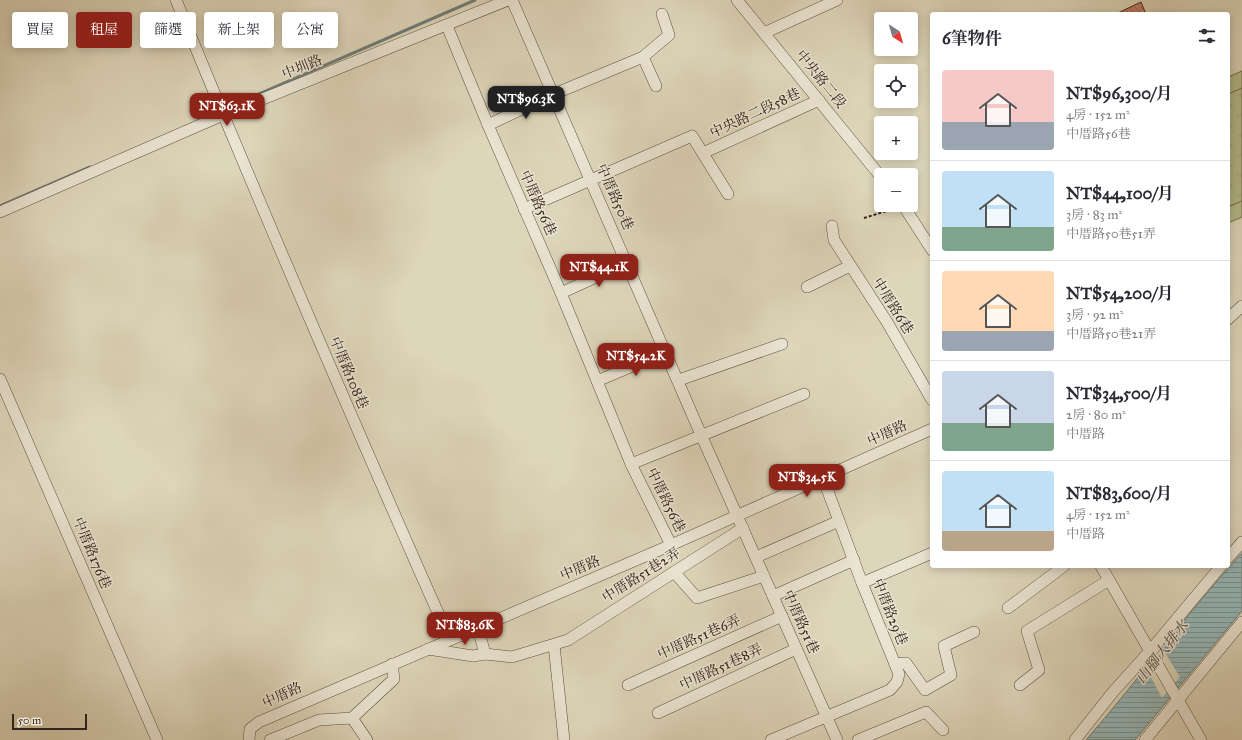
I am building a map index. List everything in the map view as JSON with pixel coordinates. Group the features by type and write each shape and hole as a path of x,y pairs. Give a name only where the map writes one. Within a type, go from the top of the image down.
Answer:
{"street":[{"name":"中厝路108巷","path":"176,0 223,116 367,453 450,640"},
{"name":"中圳路","path":"0,212 223,116 508,0"},
{"name":"中厝路50巷","path":"512,0 737,516"},
{"name":"中央路二段","path":"737,0 874,168"},
{"path":"764,33 837,0"},
{"path":"488,125 554,94 643,58 669,35 662,14"},
{"name":"中厝路56巷","path":"447,26 561,293 631,464 671,545"},
{"path":"643,58 656,86"},
{"name":"中央路二段58巷","path":"703,154 819,100"},
{"path":"524,209 592,182 692,136 728,194"},
{"path":"908,212 930,247"},
{"name":"中厝路6巷","path":"832,226 834,240 887,322 930,397"},
{"path":"561,293 627,263"},
{"path":"807,287 850,266"},
{"path":"1230,317 1242,306"},
{"path":"679,380 782,344"},
{"path":"597,381 666,352"},
{"name":"中厝路176巷","path":"0,379 157,740"},
{"path":"631,464 702,437 804,394"},
{"name":"中厝路","path":"249,740 250,729 259,722 671,545 930,430"},
{"name":"中厝路29巷","path":"823,478 862,583 899,674 897,682 890,690 827,717"},
{"name":"中厝路51巷","path":"737,516 837,740"},
{"path":"756,557 839,521"},
{"name":"中厝路51巷2弄","path":"428,649 473,656 485,654 512,657 568,640 743,528"},
{"path":"1230,556 1242,542"},
{"path":"862,583 930,553"},
{"path":"773,596 854,560"},
{"path":"1008,608 1061,568"},
{"path":"1102,568 1201,740"},
{"path":"1075,740 1112,692 1150,652 1219,568"},
{"path":"674,572 698,598 764,576"},
{"path":"1020,685 1039,670 1027,631 1109,580"},
{"name":"中厝路51巷6弄","path":"628,685 782,616"},
{"path":"1145,740 1178,702 1242,622"},
{"path":"478,628 485,654"},
{"path":"895,664 906,663 925,690 951,675 944,646 974,632"},
{"path":"554,645 564,740"},
{"name":"中厝路51巷8弄","path":"658,713 796,649"},
{"path":"270,740 319,720 352,718 394,679 392,664"},
{"path":"858,740 926,712 942,730"},
{"path":"771,740 827,717"},
{"path":"352,718 367,740"}],"path":[{"path":"864,218 882,212"}],"green space":[{"path":"1242,71 1242,88 1230,93 1230,76"},
{"path":"1242,88 1242,201 1230,206 1230,93"},
{"path":"1242,201 1242,217 1230,222 1230,206"}],"water":[{"name":"山腳大排水","path":"1242,553 1242,611 1135,740 1086,740 1202,599"}],"pier":[{"path":"1161,646 1180,677 1162,698 1145,666"}],"building":[{"path":"1141,2 1145,12 1120,12"}],"waterway":[{"path":"229,107 475,0"},
{"path":"0,206 90,167"}]}
